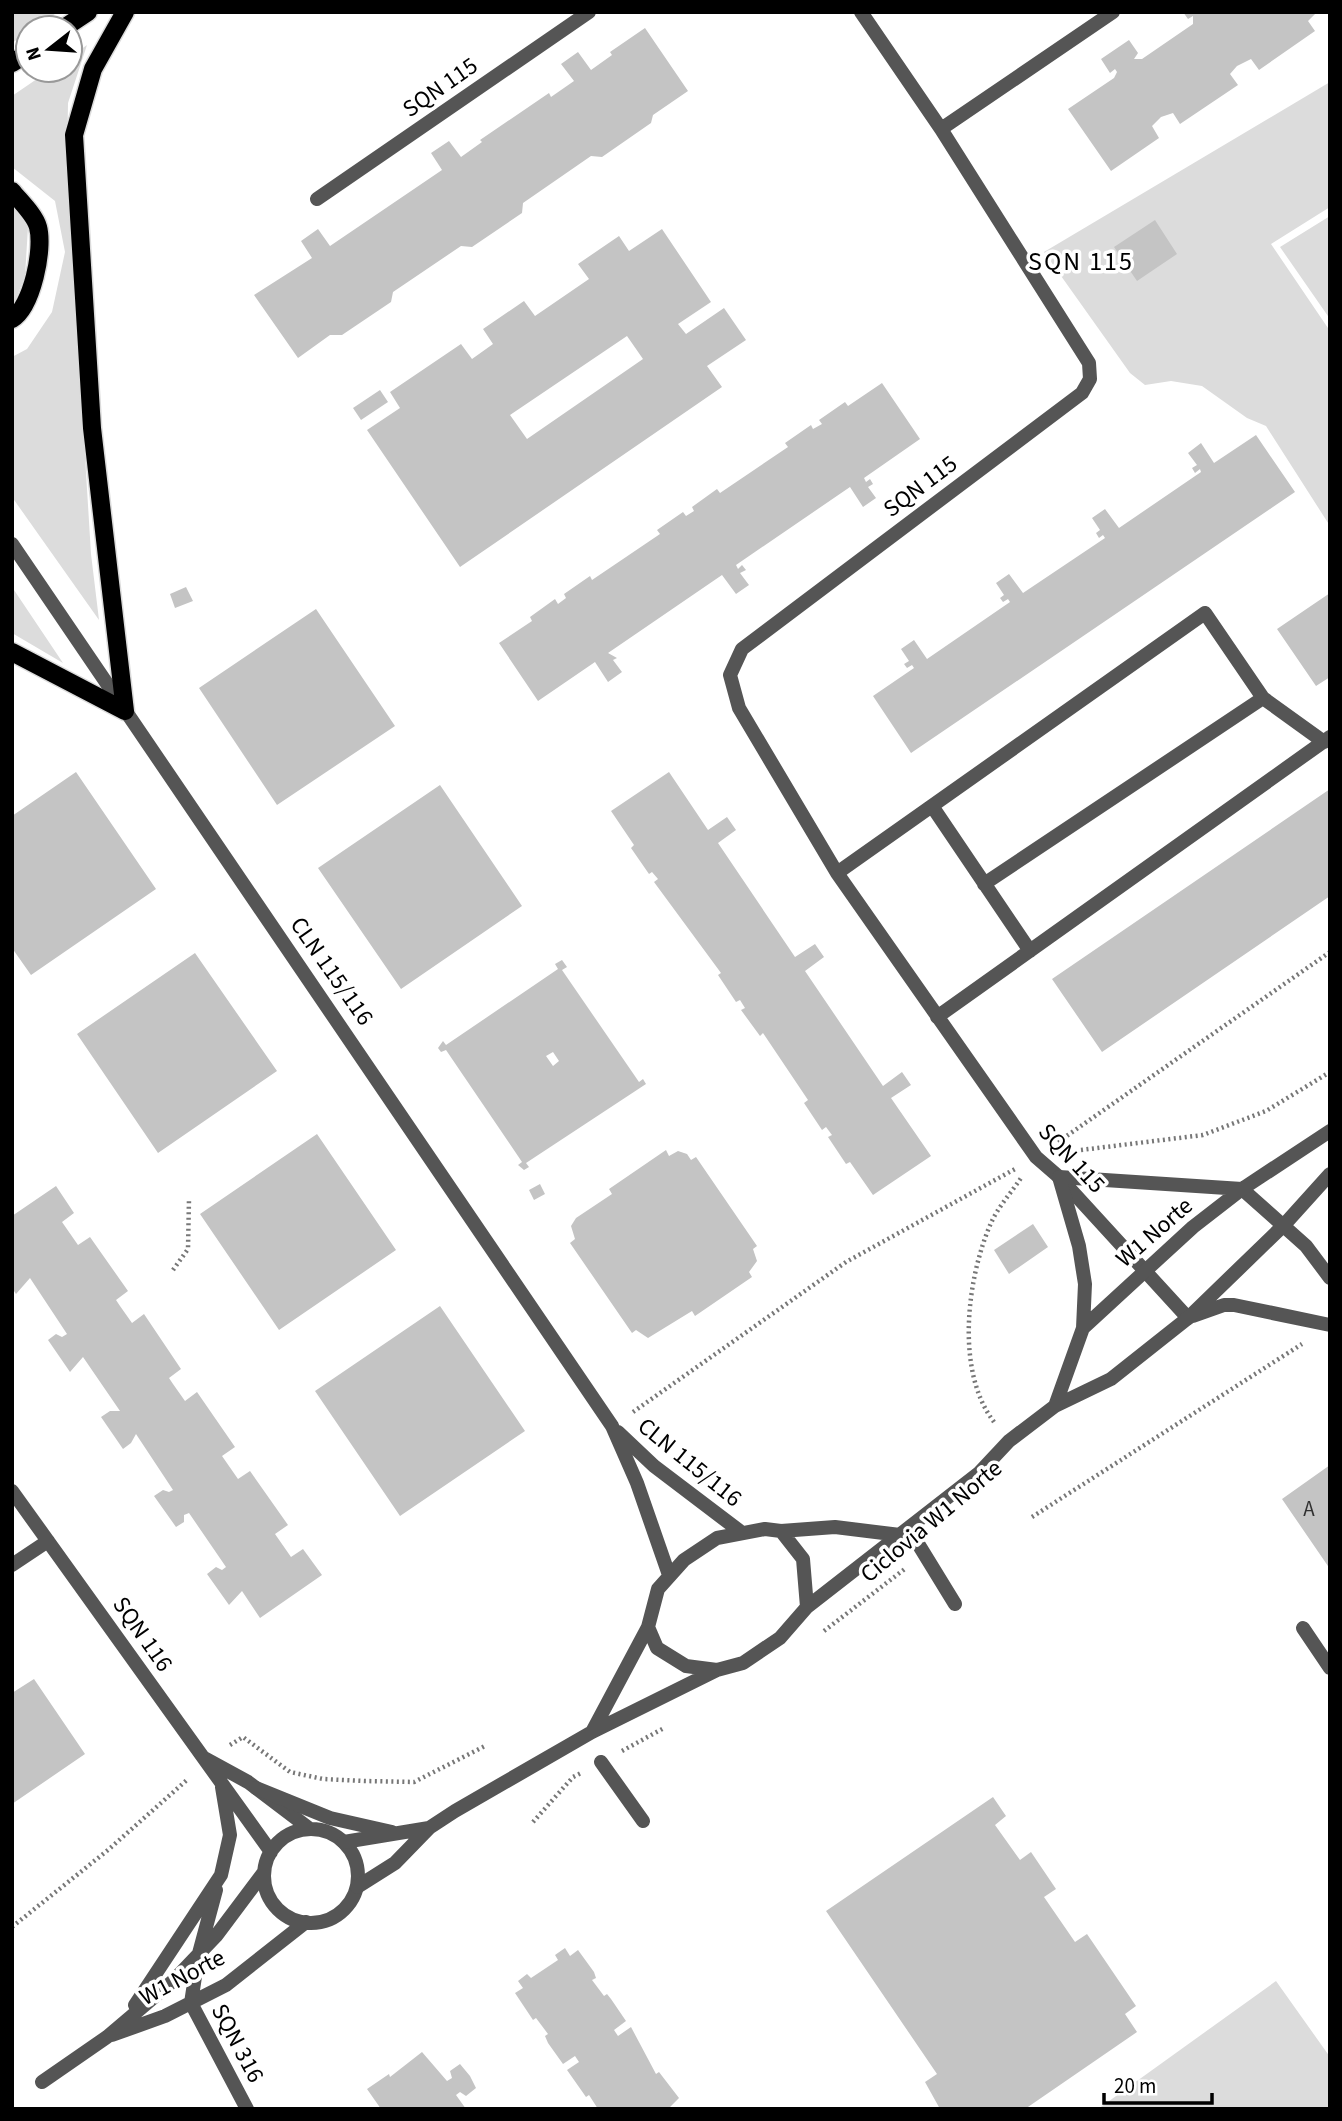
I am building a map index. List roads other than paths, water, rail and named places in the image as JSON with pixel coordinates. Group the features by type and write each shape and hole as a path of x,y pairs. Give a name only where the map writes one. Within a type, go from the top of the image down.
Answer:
{"main road":[{"path":"125,12 93,69 74,135 92,428 125,711"},
{"path":"12,191 38,227 36,283 20,315 12,319"},
{"path":"12,652 125,711"}],"street":[{"name":"SQN 115","path":"317,200 589,12"},
{"name":"SQN 115","path":"861,12 941,129 1089,363 1090,379 1082,393 742,649 730,675 739,708 837,873 1036,1157 1059,1177 1188,1318"},
{"path":"941,129 1113,12"},
{"name":"CLN 115/116","path":"12,544 612,1426 637,1483 669,1575"},
{"path":"837,873 1205,613 1263,698 1327,739 937,1017"},
{"path":"984,884 1263,698"},
{"path":"932,806 1030,951"},
{"name":"W1 Norte","path":"1055,1406 1083,1328 1193,1227 1242,1189 1330,1131"},
{"path":"357,1887 395,1863 429,1828 592,1732 717,1670 743,1662 780,1638 807,1608 979,1472 1009,1441 1055,1406 1111,1379 1188,1318 1284,1225 1330,1174"},
{"path":"1083,1328 1085,1284 1081,1258 1059,1177 1242,1189 1306,1247 1330,1278"},
{"path":"1188,1318 1224,1305 1234,1305 1330,1325"},
{"name":"CLN 115/116","path":"612,1426 654,1466 741,1532"},
{"name":"SQN 116","path":"12,1491 271,1852"},
{"path":"592,1732 648,1627 658,1589 684,1560 717,1538 765,1529 781,1531 835,1527 904,1532 924,1555 955,1604"},
{"path":"781,1531 803,1559 807,1608"},
{"path":"12,1564 48,1541"},
{"path":"648,1627 657,1648 676,1660 686,1666 717,1670"},
{"path":"1303,1628 1330,1668"},
{"name":"SQN 116","path":"200,1755 256,1788 310,1829"},
{"path":"601,1762 643,1821"},
{"name":"SQN 316","path":"222,1785 230,1835 198,1957 191,2003 247,2109"},
{"path":"256,1788 330,1818 392,1832"},
{"path":"344,1842 429,1828"},
{"path":"310,1829 334,1834 344,1842 356,1863 357,1887 352,1900 332,1918 319,1923 306,1922 280,1910 268,1893 264,1872 271,1852 281,1839 294,1832 310,1829"},
{"name":"W1 Norte","path":"42,2082 107,2037 125,2018 198,1957 264,1872"},
{"path":"125,2018 172,1953 221,1875"},
{"name":"W1 Norte","path":"107,2037 165,2016 226,1985 306,1922"}],"district":[{"name":"SQN 115","path":"1081,261"}]}
